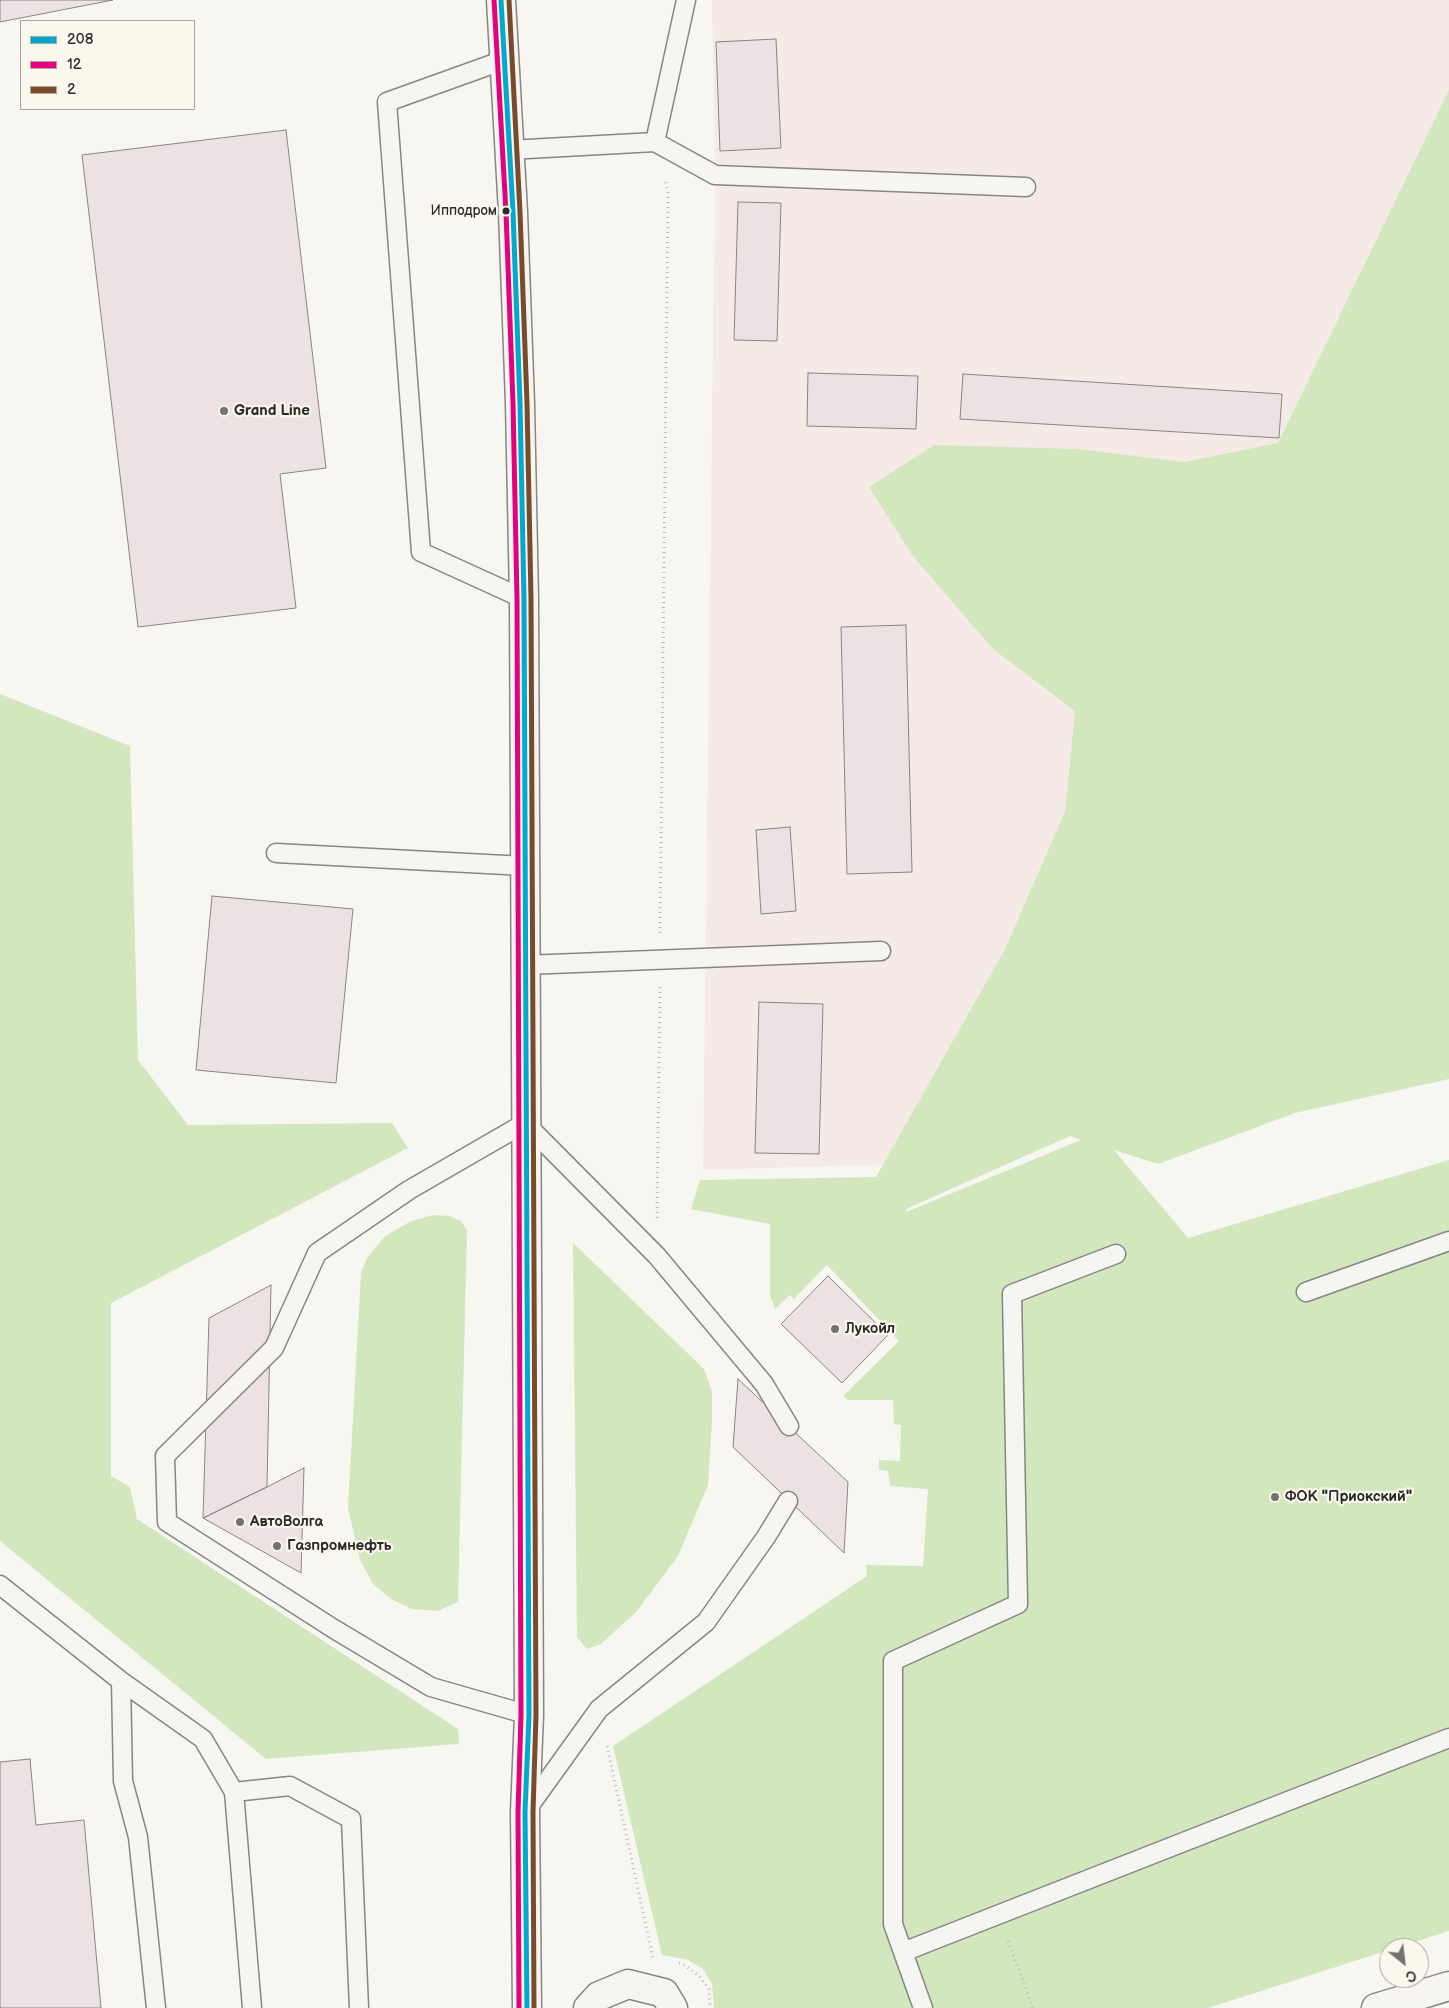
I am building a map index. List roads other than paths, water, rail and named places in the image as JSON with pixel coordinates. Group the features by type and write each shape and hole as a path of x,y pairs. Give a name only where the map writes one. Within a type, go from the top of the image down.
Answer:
{"main road":[{"path":"501,0 520,402 524,598 528,1716 525,1812 527,2008"},
{"path":"588,2008 600,1996 628,1984 664,1993 673,2008"},
{"path":"1376,2008 1449,1986"}],"lane":[{"path":"656,142 686,0"},
{"path":"504,60 387,102 420,552 524,598"},
{"path":"509,150 656,142 716,175 1026,186"},
{"path":"276,853 525,866"},
{"path":"525,965 881,951"},
{"path":"528,1716 431,1687 334,1629 167,1522 165,1456 274,1348 318,1253 409,1190 525,1123 656,1256 764,1384 789,1426"},
{"path":"1306,1292 1449,1241"},
{"path":"924,2008 893,1924 893,1661 1018,1604 1012,1294 1116,1254"},
{"path":"525,1812 599,1709 706,1622 788,1501"},
{"path":"0,1586 120,1682 202,1739 234,1792 252,2008"},
{"path":"120,1682 123,1781 138,1837 156,2008"},
{"path":"904,1952 1449,1738"},
{"path":"234,1792 290,1786 351,1819 359,2008"}],"place":[{"name":"Ипподром","path":"506,211"},
{"name":"Grand Line","path":"224,411"},
{"name":"Лукойл","path":"835,1329"},
{"name":"ФОК \"Приокский\"","path":"1275,1497"},
{"name":"АвтоВолга","path":"240,1522"},
{"name":"Газпромнефть","path":"277,1546"}]}
